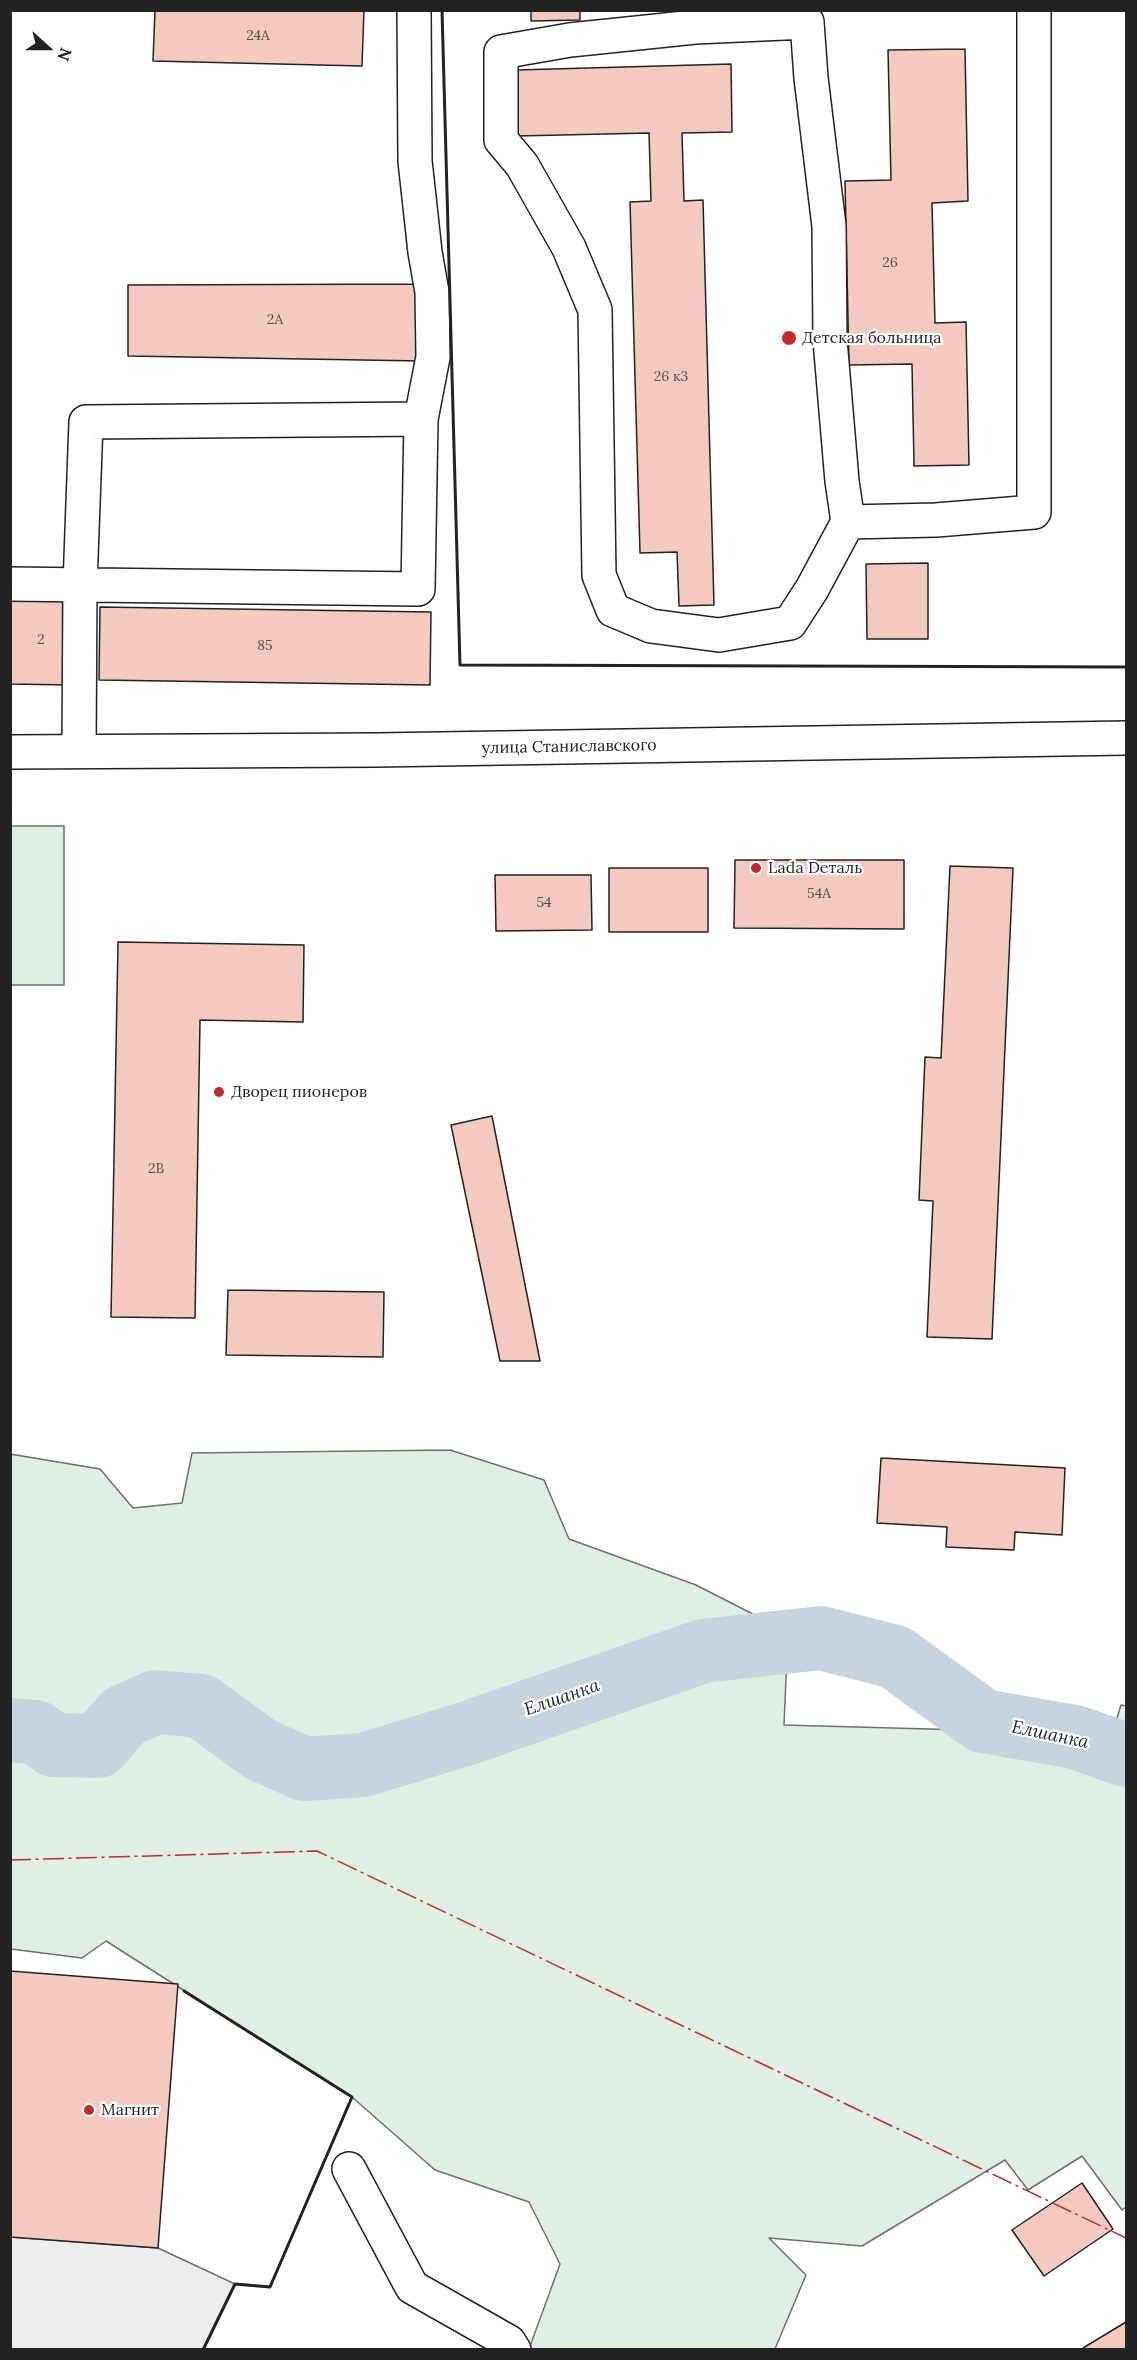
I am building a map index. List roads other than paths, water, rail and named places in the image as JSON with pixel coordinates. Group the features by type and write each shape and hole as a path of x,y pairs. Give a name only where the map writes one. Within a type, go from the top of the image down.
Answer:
{"main road":[{"path":"10,584 418,589 421,419 434,357 432,292 415,161 414,10"},
{"path":"848,522 936,520 1034,512 1034,10"},
{"path":"807,22 811,78 829,226 830,340 842,481 848,522 812,589 790,623 719,635 651,626 613,610 599,575 595,310 569,248 522,165 501,140 501,52 570,40 695,27 807,22"},
{"path":"79,752 80,585 86,422 421,419"},
{"name":"улица Станиславского","path":"10,752 412,749 1126,738"},
{"path":"349,2169 412,2287 509,2342 514,2349"}],"waterway":[{"name":"Елшанка","path":"10,1730 35,1732 54,1745 98,1746 124,1716 156,1702 201,1706 260,1749 304,1769 363,1765 465,1734 703,1651 821,1638 895,1657 983,1721 1075,1737 1126,1755"}],"place":[{"name":"Детская больница","path":"789,338"},
{"name":"Lada Dеталь","path":"756,868"},
{"name":"Дворец пионеров","path":"219,1092"},
{"name":"Магнит","path":"89,2110"}]}
